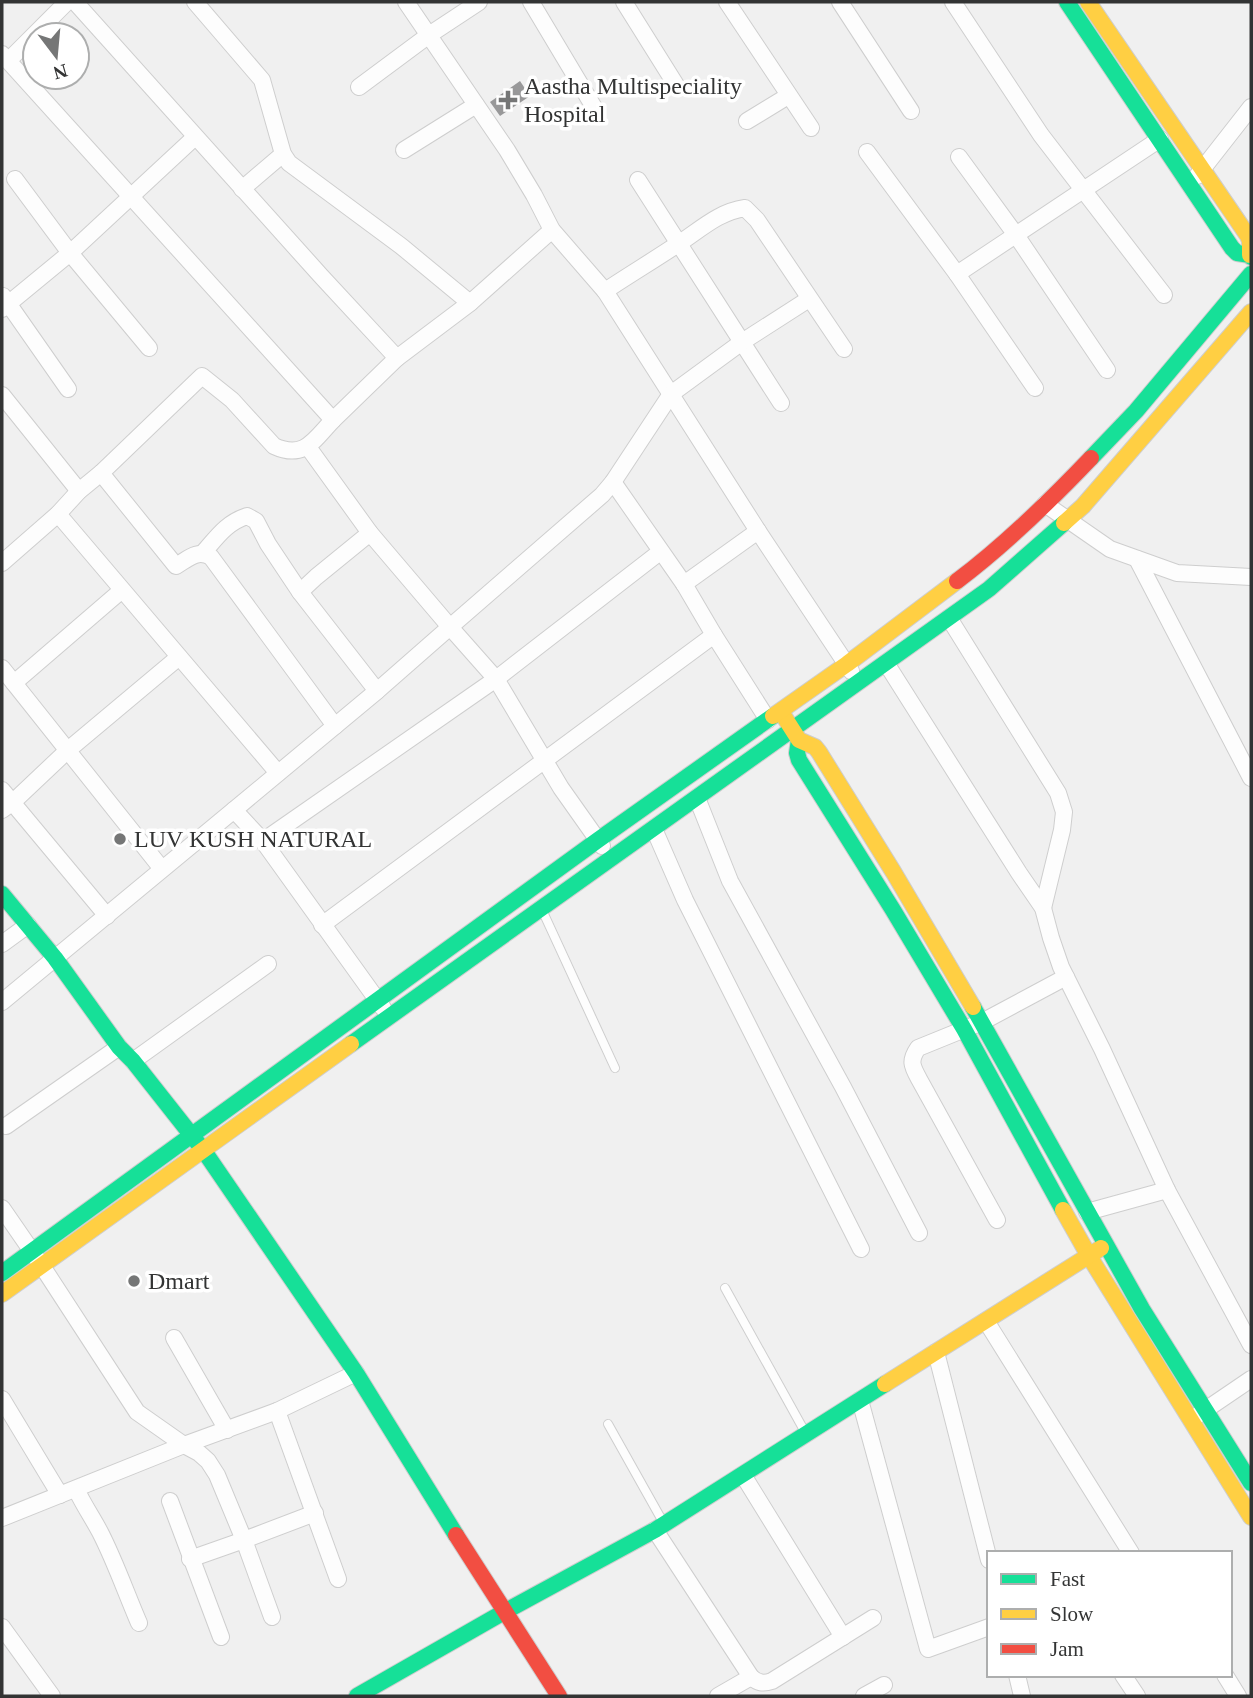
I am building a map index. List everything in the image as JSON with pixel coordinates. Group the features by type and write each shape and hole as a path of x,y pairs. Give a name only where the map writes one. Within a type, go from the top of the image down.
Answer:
{"street":[{"path":"67,2 5,57 332,420"},
{"path":"75,2 397,358"},
{"path":"406,2 507,150 552,230 605,291 758,531 859,682"},
{"path":"359,87 479,2"},
{"path":"531,2 596,109"},
{"path":"624,2 676,85"},
{"path":"727,2 811,128"},
{"path":"840,2 911,111"},
{"path":"953,2 1041,135 1164,295"},
{"path":"1066,2 1232,248 1237,253 1250,256 1248,236 1088,2"},
{"path":"197,3 262,80 283,154 289,163 401,246 470,303"},
{"path":"747,121 789,96"},
{"path":"404,150 476,106"},
{"path":"1190,185 1251,107"},
{"path":"68,389 4,302 70,253 195,137"},
{"path":"957,274 1160,139"},
{"path":"867,152 957,274 1035,387"},
{"path":"242,188 283,154"},
{"path":"959,157 1016,235 1107,370"},
{"path":"15,179 70,253 149,348"},
{"path":"638,180 781,403"},
{"path":"605,291 722,214 745,208 757,220 844,349"},
{"path":"5,553 58,514 202,376 232,400 274,446 293,451 308,447 332,420 397,358 470,303 552,230"},
{"path":"2,1273 598,839 847,664 981,563 1060,491 1136,411 1251,274"},
{"path":"2,1002 377,691 602,495 614,482 671,394 742,342 809,299"},
{"path":"2,1294 697,798 795,734 859,682 989,589 1083,506 1251,312"},
{"path":"2,395 79,491"},
{"path":"308,447 370,533 496,679 561,788 612,859"},
{"path":"101,473 176,566 196,554 203,553 211,557 335,726"},
{"path":"614,482 684,584 714,635 774,716 819,752 982,1022 1142,1309 1251,1483"},
{"path":"1045,504 1110,549 1177,573 1251,577"},
{"path":"58,514 278,773"},
{"path":"203,553 226,526 247,516 256,521 300,592 377,691"},
{"path":"684,584 758,531"},
{"path":"300,592 370,533"},
{"path":"263,841 496,679 660,552"},
{"path":"1138,559 1251,778"},
{"path":"14,682 122,590"},
{"path":"949,618 1058,793 1064,812 1062,830 1043,908"},
{"path":"322,925 714,635"},
{"path":"107,916 5,801 179,657"},
{"path":"886,663 1018,873 1043,908 1066,977 1167,1189 1251,1345"},
{"path":"2,668 162,869"},
{"path":"795,734 799,760 893,909 964,1029 1088,1256 1251,1517"},
{"path":"697,798 730,881 843,1087 919,1233"},
{"path":"234,810 263,841 391,1017"},
{"path":"654,829 685,900 861,1249"},
{"path":"2,894 55,958 119,1047 204,1151 356,1373 559,1696"},
{"path":"2,944 28,925"},
{"path":"133,1061 268,964"},
{"path":"997,1220 913,1068 912,1057 918,1048 982,1022 1066,977"},
{"path":"6,1126 119,1047"},
{"path":"1087,1212 1167,1189"},
{"path":"2,1208 137,1412 208,1461 217,1475 244,1540 272,1618"},
{"path":"357,1696 504,1612 660,1528 1106,1245"},
{"path":"986,1321 1130,1551"},
{"path":"174,1338 227,1430"},
{"path":"936,1352 987,1552"},
{"path":"2,1518 276,1411 356,1373"},
{"path":"1190,1421 1251,1379"},
{"path":"2,1399 60,1495"},
{"path":"860,1400 928,1649 987,1628"},
{"path":"276,1411 338,1579"},
{"path":"743,1475 843,1637"},
{"path":"76,1489 102,1536 139,1623"},
{"path":"170,1501 221,1637"},
{"path":"190,1559 314,1513"},
{"path":"660,1528 763,1685"},
{"path":"718,1696 772,1681 873,1618"},
{"path":"2,1627 52,1696"},
{"path":"1017,1677 1022,1696"},
{"path":"1125,1677 1137,1696"},
{"path":"1226,1677 1238,1696"},
{"path":"864,1696 884,1685"}],"lane":[{"path":"531,889 615,1068"},
{"path":"725,1288 807,1434"},
{"path":"608,1424 660,1528"}],"building":[{"path":"520,81 530,96 500,116 490,102"}],"traffic: fast":[{"path":"1067,2 1232,248 1237,253 1251,257"},
{"path":"1091,458 1136,411 1251,274"},
{"path":"351,1044 989,589 1064,523"},
{"path":"2,1273 773,716"},
{"path":"799,740 799,760 964,1029 1063,1210"},
{"path":"2,894 55,958 119,1047 204,1151 356,1373 456,1535"},
{"path":"973,1007 1142,1309 1251,1483"},
{"path":"357,1696 655,1530 885,1384"}],"traffic: slow":[{"path":"1088,2 1248,236 1250,255"},
{"path":"1064,523 1083,506 1251,312"},
{"path":"773,716 957,581"},
{"path":"783,715 799,740 815,747 819,752 973,1007"},
{"path":"2,1294 351,1044"},
{"path":"1063,1210 1251,1517"},
{"path":"885,1384 1101,1248"}],"traffic: jam":[{"path":"957,581 1026,522 1091,458"},
{"path":"456,1535 559,1696"}],"place":[{"name":"Aastha Multispeciality Hospital","path":"508,100"},
{"name":"LUV KUSH NATURAL","path":"120,839"},
{"name":"Dmart","path":"134,1281"}]}
